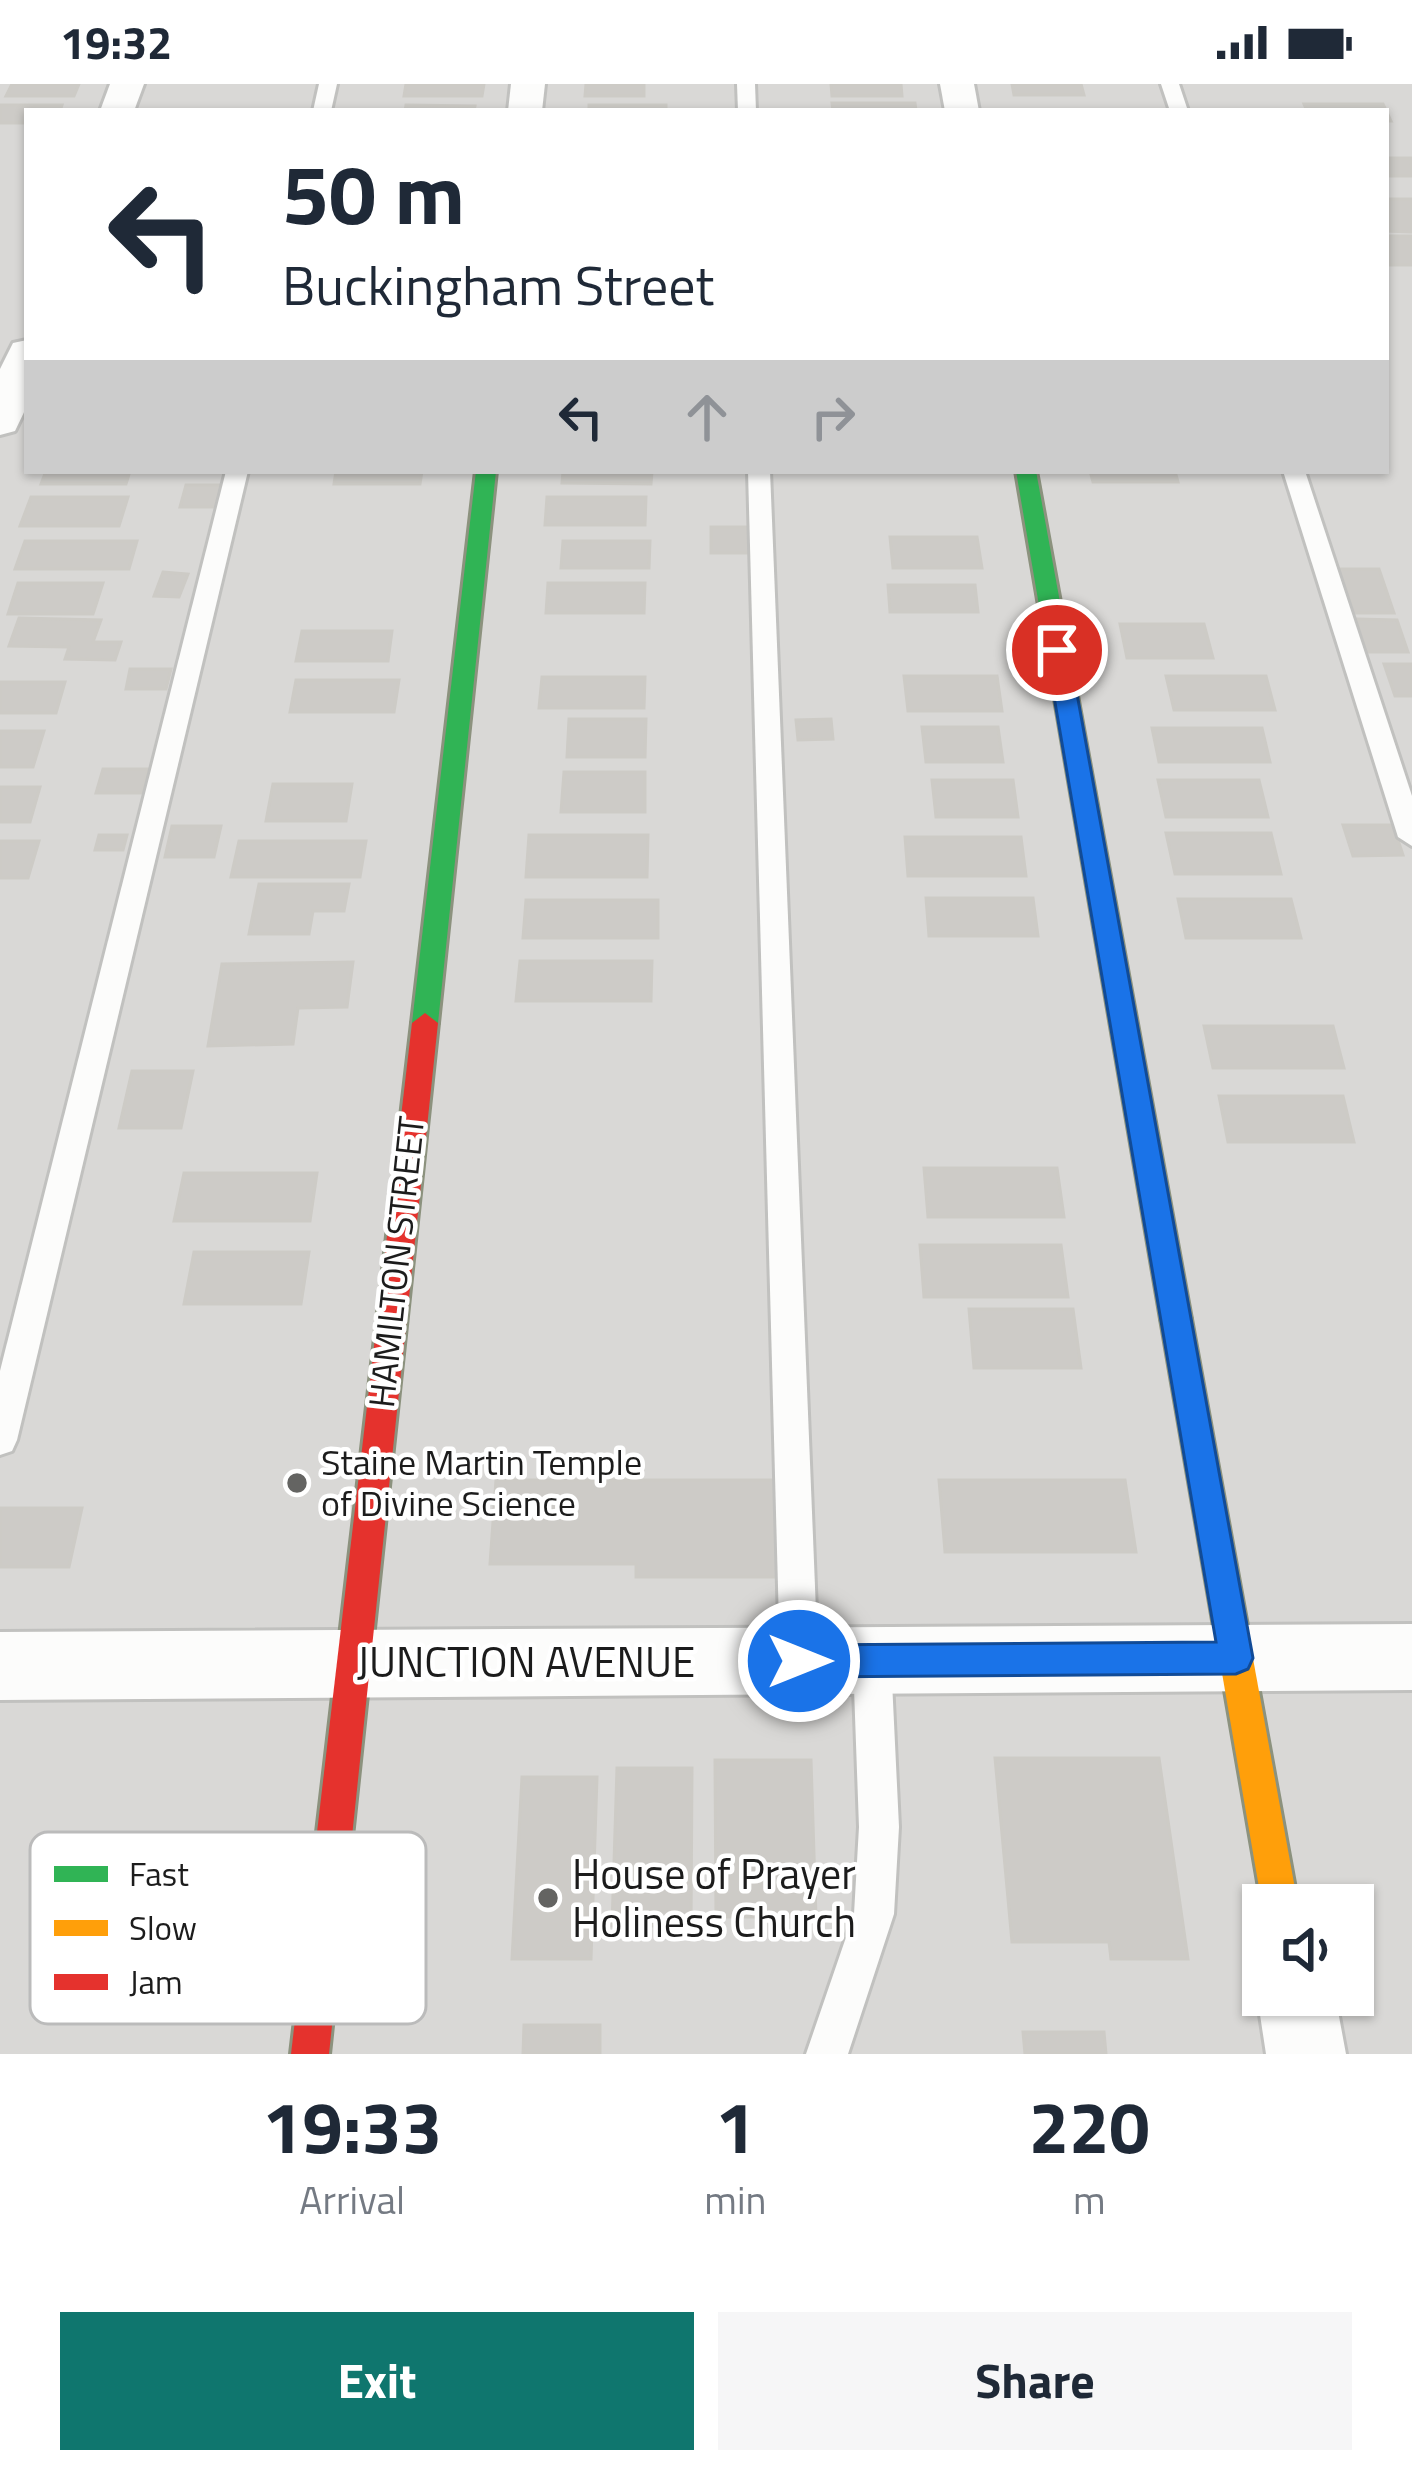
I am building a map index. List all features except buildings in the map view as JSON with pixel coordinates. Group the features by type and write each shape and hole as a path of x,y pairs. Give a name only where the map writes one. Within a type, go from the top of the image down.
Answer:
{"street":[{"path":"0,422 24,360"},
{"name":"HAMILTON STREET","path":"333,1832 486,474"},
{"path":"1027,474 1276,1884"},
{"name":"JUNCTION AVENUE","path":"0,1666 1412,1657"},
{"path":"1300,2016 1306,2054"},
{"name":"HAMILTON STREET","path":"310,2054 313,2024"}],"lane":[{"path":"0,1440 236,474"},
{"path":"759,474 799,1661"},
{"path":"1295,474 1412,837"},
{"path":"827,2054 874,1914 879,1827 872,1660"}],"shaded area":[{"path":"0,84 1412,84 1412,2054 0,2054"}],"traffic: fast":[{"path":"425,1023 486,474"},
{"path":"1027,474 1176,1319"}],"traffic: slow":[{"path":"1176,1319 1276,1884"}],"traffic: jam":[{"path":"335,1832 425,1023"},
{"path":"310,2054 313,2024"}],"place":[{"name":"Staine Martin Temple of Divine Science","path":"297,1483"},
{"name":"House of Prayer Holiness Church","path":"548,1898"}],"route":[{"path":"799,1661 1236,1658 1057,650"}]}
